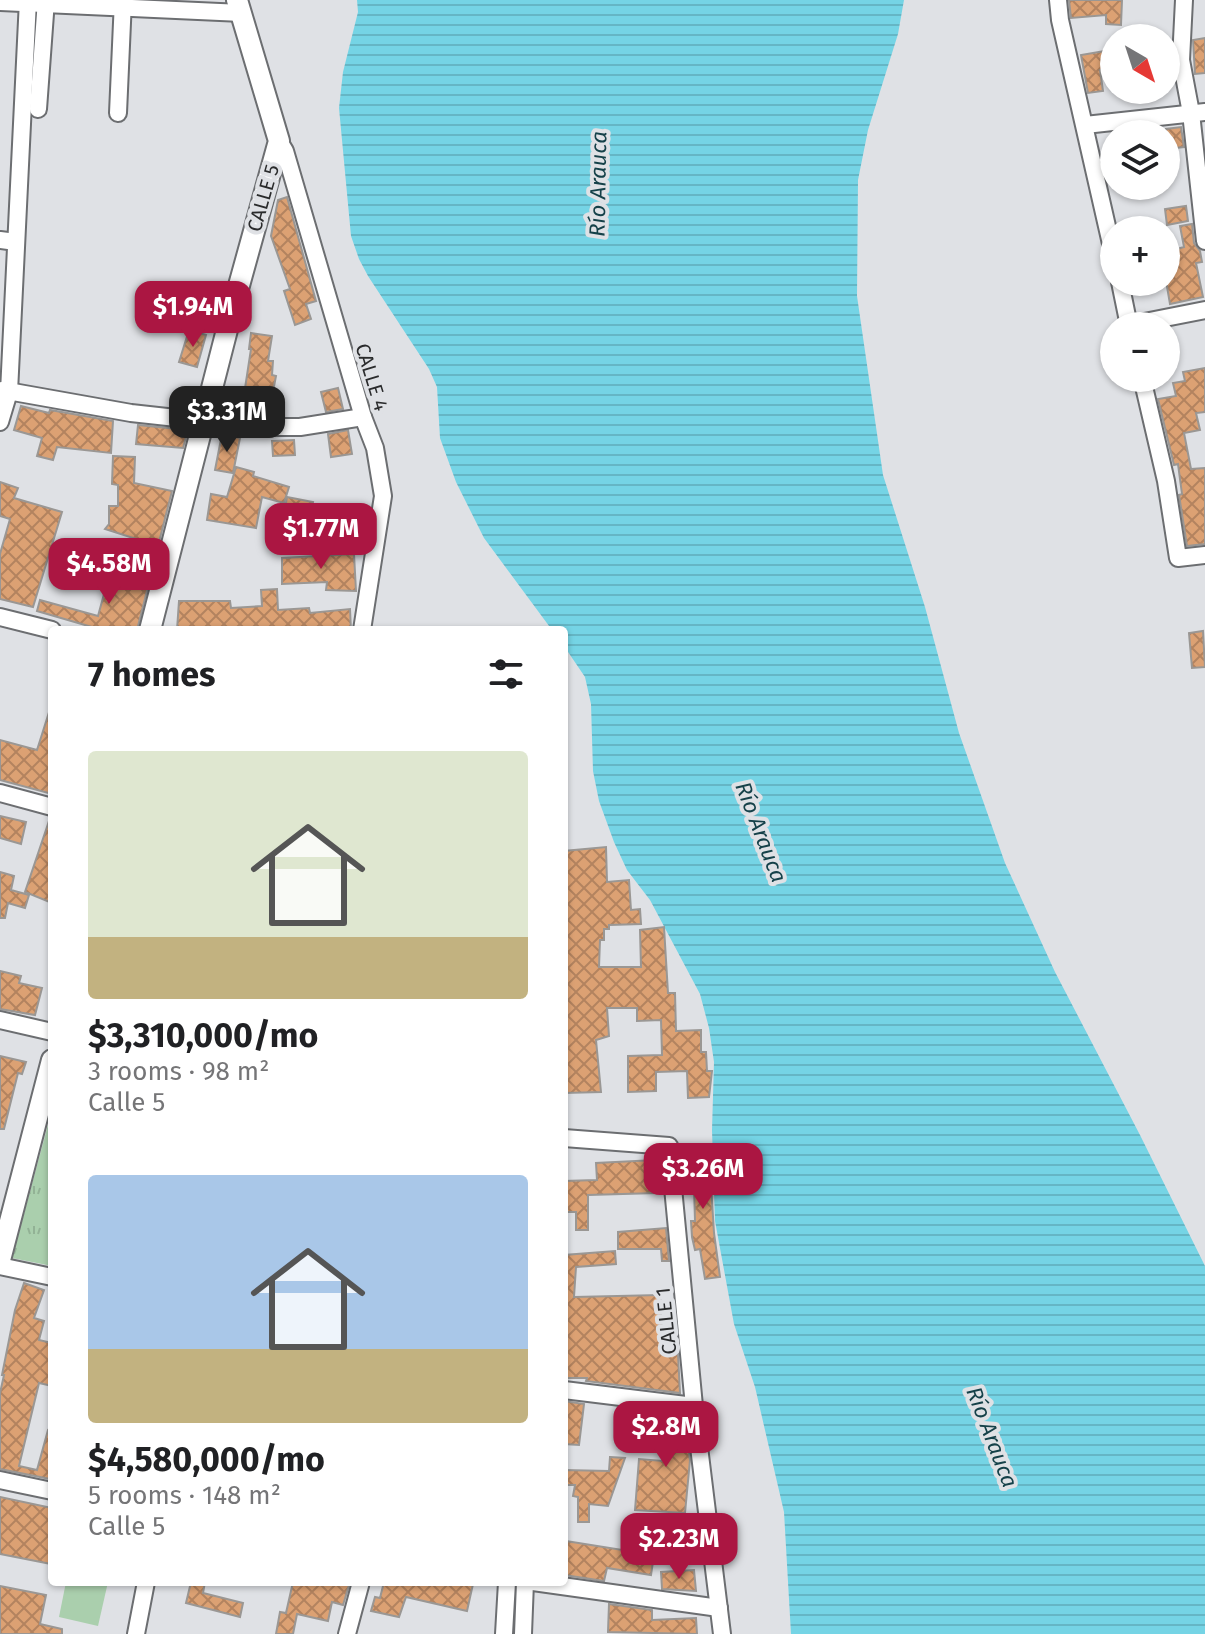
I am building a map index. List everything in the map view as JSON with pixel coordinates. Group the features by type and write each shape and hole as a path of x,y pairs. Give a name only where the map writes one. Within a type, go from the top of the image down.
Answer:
{"main road":[{"name":"CALLE 5","path":"151,626 279,141 239,6"},
{"path":"0,1263 48,1076"}],"street":[{"path":"1058,0 1105,216"},
{"path":"1184,0 1181,60 1198,113 1205,241"},
{"path":"0,422 5,391 8,241 28,1"},
{"path":"0,2 239,6"},
{"path":"38,109 46,2"},
{"path":"118,113 123,4"},
{"path":"1085,125 1198,113"},
{"name":"CALLE 4","path":"279,141 285,151 363,417 375,448 383,496 363,626"},
{"path":"1180,315 1205,310"},
{"path":"5,391 131,413 258,427 300,427 363,417"},
{"path":"1145,392 1166,481 1178,558 1205,555"},
{"path":"0,617 48,629"},
{"path":"0,793 48,806"},
{"path":"0,1020 48,1031"},
{"name":"CALLE 1","path":"568,1138 669,1146 694,1406 722,1634"},
{"path":"0,1263 48,1276"},
{"path":"568,1390 694,1406"},
{"path":"0,1480 48,1490"},
{"path":"136,1634 145,1586"},
{"path":"347,1634 360,1586"},
{"path":"504,1634 507,1586"},
{"path":"523,1634 525,1586"},
{"path":"562,1586 719,1608"}],"green space":[{"path":"48,1125 48,1265 12,1258"},
{"path":"65,1586 107,1586 98,1626 59,1617"}],"water":[{"name":"Río Arauca","path":"357,0 904,0 898,34 868,130 858,180 857,296 883,475 925,607 959,733 1005,863 1055,972 1205,1266 1205,1634 791,1634 784,1512 755,1387 734,1324 715,1221 712,1130 714,1062 700,994 650,900 627,870 599,801 593,771 591,704 585,677 568,652 568,626 549,626 484,538 456,482 440,438 437,387 429,369 359,259 351,236 339,108 343,72 358,12"}],"building":[{"path":"1069,0 1122,0 1121,24 1106,24 1106,15 1071,18"},
{"path":"1205,38 1205,73 1195,74 1193,40"},
{"path":"1100,52 1100,91 1088,93 1081,55"},
{"path":"1180,127 1184,147 1180,147"},
{"path":"287,197 316,301 306,304 311,319 295,325 284,291 290,289 271,236 278,200"},
{"path":"1186,206 1188,221 1180,223 1180,216 1166,216 1165,209"},
{"path":"1192,224 1194,243 1200,251 1202,262 1196,263 1203,297 1170,304 1169,296 1180,296 1180,248 1184,247 1180,226"},
{"path":"189,330 206,335 197,367 179,362"},
{"path":"251,333 272,336 268,361 273,361 272,375 276,376 272,397 267,397 264,412 242,408"},
{"path":"1205,368 1205,412 1196,413 1200,430 1184,433 1191,469 1205,468 1205,544 1187,546 1178,464 1174,465 1158,399 1176,396 1175,392 1180,392 1180,382 1185,381 1183,372"},
{"path":"338,388 343,409 326,412 321,392"},
{"path":"21,406 49,413 50,410 113,421 111,453 57,447 53,460 37,456 42,438 14,430"},
{"path":"138,425 188,430 183,448 136,444"},
{"path":"348,430 352,454 331,457 328,434"},
{"path":"222,434 240,438 233,473 215,470"},
{"path":"294,440 295,455 273,456 272,441"},
{"path":"113,456 135,457 134,483 172,491 158,546 105,529 109,524 109,506 118,506 118,485 112,484"},
{"path":"236,467 254,472 253,476 289,487 284,503 262,497 256,528 207,520 211,494 227,497"},
{"path":"0,482 18,488 14,498 62,512 33,607 0,599 0,554 10,519 0,516"},
{"path":"287,497 313,502 311,511 369,513 366,530 354,530 354,545 281,531"},
{"path":"354,554 356,591 326,590 327,582 282,584 282,558"},
{"path":"110,572 149,583 138,626 88,626 37,611 40,600 98,616"},
{"path":"277,589 278,610 309,608 310,613 350,609 351,626 177,626 179,601 230,601 231,608 262,606 261,590"},
{"path":"1203,631 1205,667 1192,668 1189,633"},
{"path":"48,715 48,793 0,780 0,740 37,750"},
{"path":"0,816 26,822 21,844 0,838"},
{"path":"48,824 48,901 25,892"},
{"path":"606,847 607,882 629,880 631,910 640,909 641,924 609,925 609,929 604,929 604,940 600,940 599,967 641,967 640,930 664,927 668,993 675,993 676,1031 701,1030 701,1052 706,1052 707,1071 712,1071 709,1097 688,1098 687,1071 656,1072 656,1091 628,1092 628,1056 662,1055 661,1020 637,1021 637,1008 607,1008 609,1036 596,1040 601,1092 568,1093 568,851"},
{"path":"0,872 14,876 11,890 29,895 25,908 8,903 5,918 0,918"},
{"path":"0,971 21,976 19,983 42,988 35,1015 0,1009"},
{"path":"0,1056 26,1062 22,1074 18,1073 4,1129 0,1129"},
{"path":"709,1152 720,1277 705,1279 700,1249 695,1250 692,1237 694,1187 686,1188 685,1171 686,1153"},
{"path":"655,1160 657,1193 588,1195 588,1230 576,1230 576,1212 568,1212 568,1181 597,1180 596,1163"},
{"path":"666,1228 669,1261 662,1261 661,1249 618,1249 618,1232"},
{"path":"615,1251 616,1264 576,1267 574,1297 660,1295 663,1355 678,1354 680,1393 586,1381 587,1378 568,1378 568,1255"},
{"path":"24,1283 44,1290 34,1318 44,1321 39,1340 48,1342 48,1385 39,1383 19,1466 37,1470 48,1430 48,1479 0,1469 0,1393 15,1310"},
{"path":"568,1402 584,1404 579,1445 568,1444"},
{"path":"655,1412 684,1416 690,1460 685,1513 635,1510 639,1459 663,1461 660,1436 651,1434"},
{"path":"610,1457 625,1458 608,1506 589,1504 589,1522 578,1522 578,1497 573,1496 575,1485 568,1485 568,1470 609,1471"},
{"path":"0,1497 48,1507 48,1563 0,1554"},
{"path":"568,1541 654,1555 651,1575 607,1568 604,1581 568,1576"},
{"path":"694,1570 696,1591 662,1589 661,1572"},
{"path":"0,1586 46,1595 40,1624 62,1629 62,1634 0,1634"},
{"path":"190,1586 204,1586 203,1593 243,1603 240,1617 186,1603"},
{"path":"292,1586 349,1586 343,1605 332,1602 328,1621 297,1614 293,1634 276,1634 280,1612 286,1613"},
{"path":"383,1586 473,1586 467,1611 406,1597 399,1617 371,1611 375,1597 380,1598"},
{"path":"609,1604 652,1610 652,1620 696,1618 697,1634 608,1632"}]}
